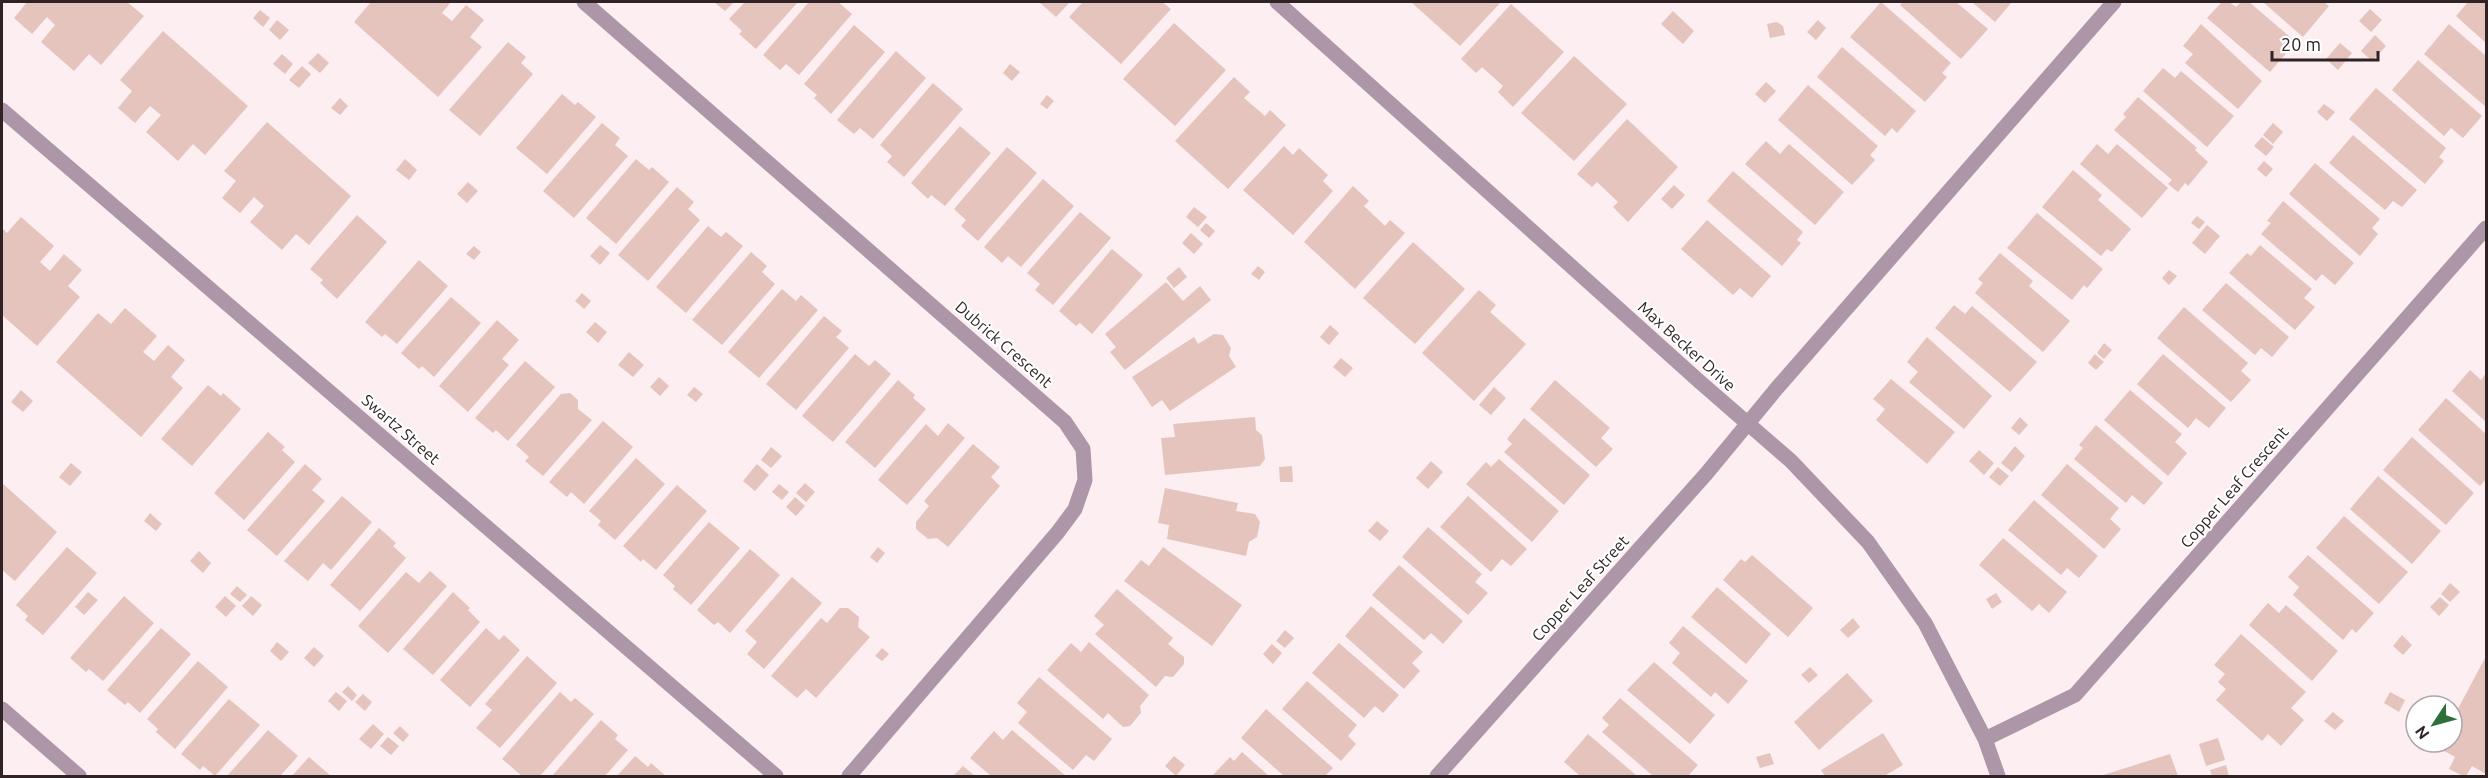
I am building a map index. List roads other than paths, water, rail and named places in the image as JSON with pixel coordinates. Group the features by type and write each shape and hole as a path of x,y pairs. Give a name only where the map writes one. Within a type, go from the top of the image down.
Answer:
{"street":[{"name":"Dubrick Crescent","path":"584,2 1065,422 1083,449 1084,480 1075,509 849,777"},
{"name":"Max Becker Drive","path":"1277,2 1791,461 1868,542 1925,623 1985,739 1998,777"},
{"path":"1748,422 2114,2"},
{"name":"Swartz Street","path":"2,110 776,777"},
{"name":"Copper Leaf Crescent","path":"1985,739 2075,695 2487,228"},
{"name":"Copper Leaf Street","path":"1437,777 1706,474 1748,422"},
{"path":"2,709 79,777"}]}
